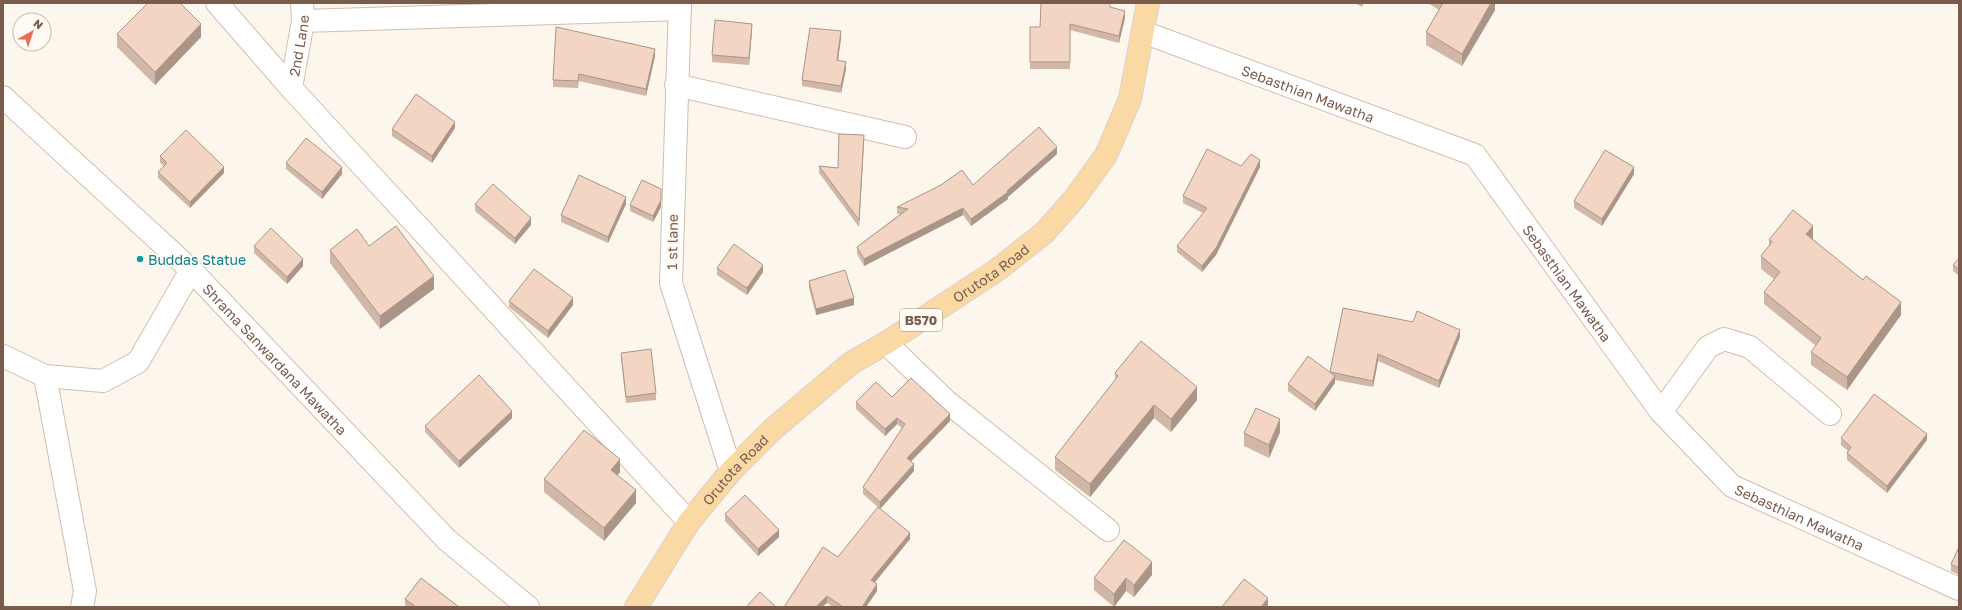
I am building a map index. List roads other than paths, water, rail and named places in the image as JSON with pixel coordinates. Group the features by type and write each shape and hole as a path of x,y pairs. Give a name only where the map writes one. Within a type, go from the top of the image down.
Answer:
{"main road":[{"name":"Orutota Road","path":"636,607 689,522 731,471 772,430 812,394 851,363 886,343 997,270 1044,233 1076,198 1106,155 1130,99 1148,3"}],"street":[{"path":"217,3 291,88 689,522"},
{"path":"302,12 680,6"},
{"name":"1 st lane","path":"680,6 676,85 671,283 731,471"},
{"name":"2nd Lane","path":"291,88 302,12"},
{"name":"Sebasthian Mawatha","path":"1143,32 1475,155 1661,412 1732,486 1959,589"},
{"path":"676,85 905,137"},
{"name":"Shrama Sanwardana Mawatha","path":"3,96 190,270 447,540 528,607"},
{"path":"3,356 45,376 103,382 138,362 190,270"},
{"path":"1661,412 1708,347 1724,340 1750,347 1830,414"},
{"path":"886,343 946,401 1108,530"},
{"path":"45,376 85,591 82,607"}],"place":[{"name":"Buddas Statue","path":"140,259"}]}
